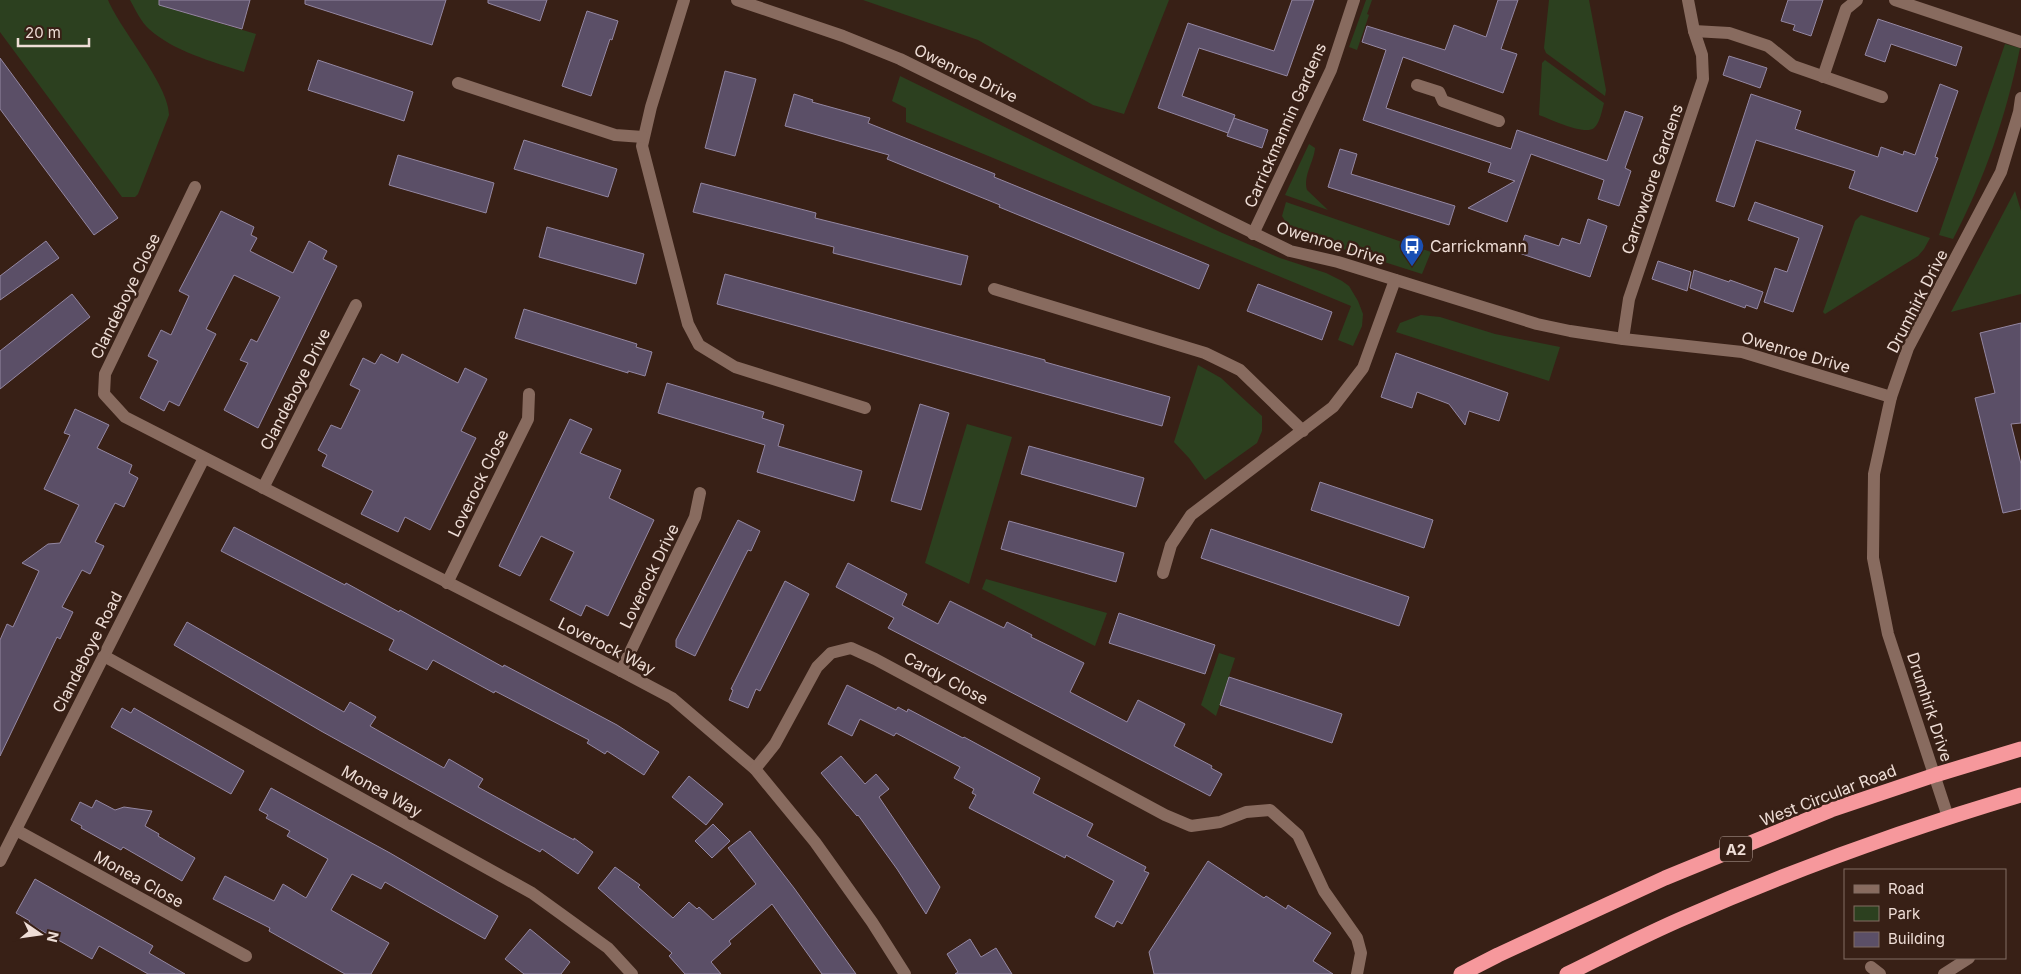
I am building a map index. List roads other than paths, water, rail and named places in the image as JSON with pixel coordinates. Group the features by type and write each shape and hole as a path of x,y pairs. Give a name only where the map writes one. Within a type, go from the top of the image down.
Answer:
{"highway":[{"name":"West Circular Road","path":"1461,974 1498,954 1666,878 1831,810 1935,775 2021,749"},
{"path":"1567,974 1686,917 1820,862 1948,817 2021,795"}],"street":[{"path":"684,0 643,137 642,146 688,324 699,345 735,367 865,408"},
{"name":"Owenroe Drive","path":"737,0 843,36 900,59 1290,251 1338,262 1536,324 1624,339 1742,352 1891,397"},
{"name":"Carrickmannin Gardens","path":"1253,234 1331,70 1354,0"},
{"name":"Carrowdore Gardens","path":"1624,339 1624,326 1630,294 1703,79 1702,55 1694,31 1688,0"},
{"path":"1823,77 1846,9 1858,0"},
{"path":"1896,0 2021,42"},
{"path":"1694,31 1729,33 1768,46 1793,66 1882,97"},
{"path":"458,83 616,135 643,137"},
{"path":"1417,85 1439,92 1443,101 1499,121"},
{"name":"Drumhirk Drive","path":"1948,817 1888,634 1873,558 1874,474 1891,397 1908,348 2001,172 2020,112 2021,98"},
{"name":"Clandeboye Close","path":"195,187 105,374 104,394 125,418 204,458"},
{"path":"1162,573 1171,545 1192,515 1333,407 1363,368 1395,280"},
{"path":"994,289 1204,353 1240,370 1303,431"},
{"name":"Clandeboye Drive","path":"263,488 356,305"},
{"name":"Loverock Close","path":"447,583 528,419 529,394"},
{"name":"Loverock Way","path":"204,458 672,698 755,769 815,842 872,922 905,974"},
{"name":"Clandeboye Road","path":"0,861 204,458"},
{"name":"Loverock Drive","path":"621,671 695,517 700,492"},
{"name":"Cardy Close","path":"755,769 774,744 816,666 831,653 851,648 875,658 1165,814 1191,826 1220,822 1246,812 1270,810 1298,834 1324,891 1357,938 1361,953 1357,974"},
{"name":"Monea Way","path":"104,656 532,893 608,948 632,974"},
{"name":"Monea Close","path":"16,830 246,956"},
{"path":"1944,974 1967,959"}],"place":[{"name":"Carrickmann","path":"1412,267"}]}
